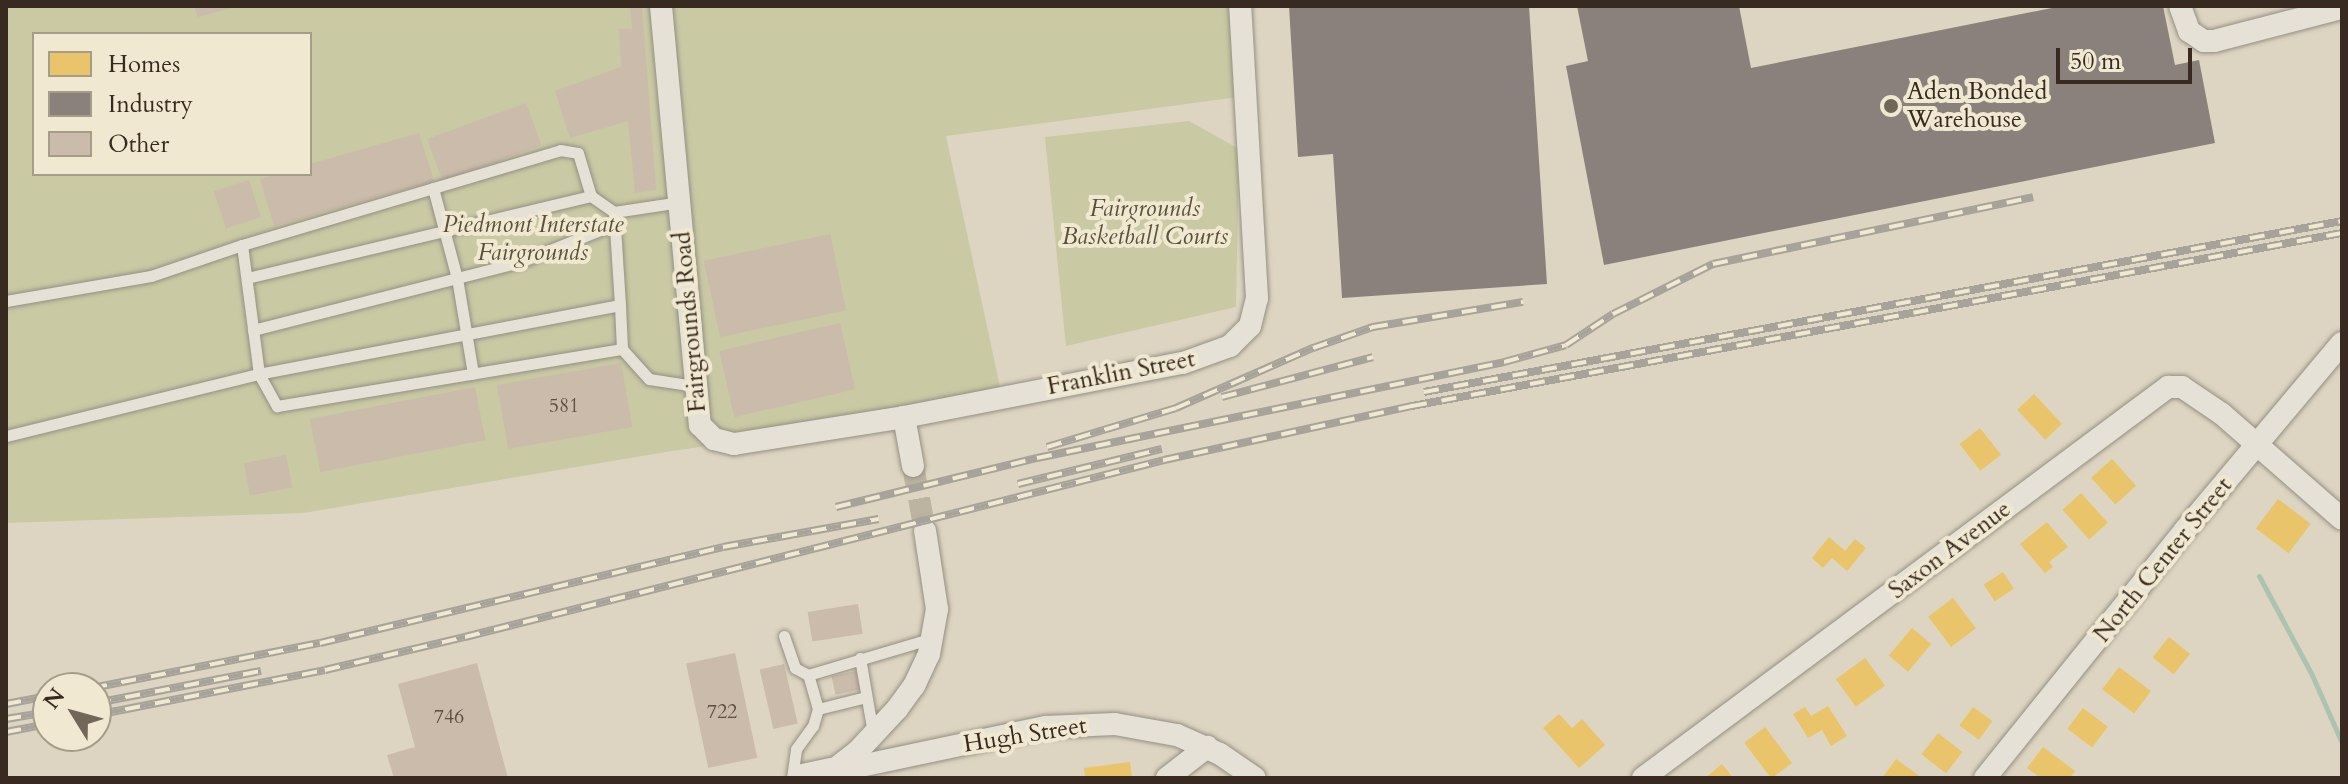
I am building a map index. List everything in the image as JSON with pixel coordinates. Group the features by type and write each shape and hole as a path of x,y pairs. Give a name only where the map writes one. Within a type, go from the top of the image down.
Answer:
{"street":[{"name":"Fairgrounds Road","path":"661,6 700,425 724,443 768,441 904,417"},
{"name":"Franklin Street","path":"904,417 1183,363 1215,353 1241,337 1250,326 1257,298 1240,6"},
{"path":"2182,13 2195,36 2214,41 2342,8"},
{"name":"North Center Street","path":"1985,778 2342,343"},
{"name":"Saxon Avenue","path":"1643,778 2168,387 2182,387 2257,444 2342,519"},
{"path":"904,417 913,466"},
{"path":"803,778 829,775 873,735 914,686 934,638 937,609 925,531"},
{"name":"Hugh Street","path":"829,775 1046,727 1080,724 1149,728 1207,747 1255,778"},
{"path":"1167,778 1207,747"}],"lane":[{"path":"6,301 151,276 242,245 560,150 578,153 591,196 614,218 622,349 649,379 695,386"},
{"path":"433,188 457,278 469,335 473,374"},
{"path":"247,278 591,196"},
{"path":"253,330 520,262 614,218 680,202"},
{"path":"242,245 259,374 277,406 622,349"},
{"path":"6,436 259,374 620,305"},
{"path":"784,636 795,668 808,675 818,709 813,726 796,749 792,778"},
{"path":"808,675 934,638"},
{"path":"860,658 873,735"},
{"path":"818,709 866,697"}],"green space":[{"name":"Piedmont Interstate Fairgrounds","path":"6,6 1240,6 1246,96 946,136 1002,396 904,417 672,451 303,513 6,523"},
{"name":"Fairgrounds Basketball Courts","path":"1189,121 1239,149 1236,307 1066,346 1045,137"}],"building: Homes":[{"path":"2034,394 2062,424 2045,440 2017,410"},
{"path":"1980,428 2001,455 1980,471 1960,444"},
{"path":"2112,459 2136,486 2115,504 2091,478"},
{"path":"2081,493 2108,523 2089,539 2062,510"},
{"path":"2278,499 2311,524 2288,553 2256,529"},
{"path":"2047,522 2068,547 2049,562 2053,567 2045,573 2020,544"},
{"path":"1829,537 1845,551 1855,539 1866,548 1847,571 1832,558 1823,568 1812,558"},
{"path":"2003,572 2014,589 1995,601 1984,585"},
{"path":"1953,598 1976,628 1951,647 1928,617"},
{"path":"1912,628 1931,644 1908,672 1889,656"},
{"path":"2169,637 2190,654 2174,674 2153,657"},
{"path":"1865,658 1885,686 1856,707 1836,679"},
{"path":"2119,667 2151,691 2134,713 2102,689"},
{"path":"1828,706 1847,736 1831,746 1822,730 1808,738 1793,714 1805,707 1811,716"},
{"path":"1973,707 1992,721 1979,740 1959,726"},
{"path":"2083,708 2108,727 2092,747 2067,729"},
{"path":"1559,714 1572,728 1582,719 1605,745 1579,768 1543,728"},
{"path":"1765,727 1792,763 1771,778 1744,743"},
{"path":"1938,733 1962,752 1946,773 1921,754"},
{"path":"2043,747 2075,771 2070,778 2040,778 2027,768"},
{"path":"1896,759 1922,778 1882,778"},
{"path":"1130,762 1132,777 1085,778 1084,768"},
{"path":"1722,764 1733,778 1705,778"}],"building: Industry":[{"path":"1289,6 1529,6 1547,284 1342,298 1333,154 1298,157"},
{"name":"Aden Bonded Warehouse","path":"1577,6 1739,6 1751,68 2062,6 2163,6 2175,65 2199,60 2215,143 1604,265 1566,66 1588,61"}],"building: Other":[{"path":"194,6 235,6 235,7 198,17"},
{"path":"630,6 642,6 656,190 635,193 628,121 570,138 555,91 621,67 619,29 632,29"},
{"path":"526,103 541,145 443,181 427,139"},
{"path":"419,133 434,181 274,226 260,179 270,176 312,176 312,163"},
{"path":"249,180 261,217 226,229 214,191"},
{"path":"830,234 846,310 720,337 704,261"},
{"path":"840,323 855,389 734,417 719,351"},
{"path":"621,363 632,427 508,449 497,385"},
{"path":"475,387 485,440 320,472 310,419"},
{"path":"286,455 292,487 250,496 244,463"},
{"path":"858,604 863,634 812,642 808,612"},
{"path":"735,653 757,758 708,768 686,663"},
{"path":"477,663 508,778 394,778 387,755 415,747 398,684"},
{"path":"784,664 798,723 773,729 760,670"},
{"path":"856,671 860,690 835,695 832,676"}],"waterway":[{"path":"2259,576 2312,675 2342,743"}],"tunnel":[{"path":"913,466 925,531"}],"railway":[{"path":"836,507 1037,458 1504,362 1566,345 1613,314 1713,264 2033,197"},
{"path":"1424,392 2342,221"},
{"path":"112,712 325,670 1164,460 1412,406 2342,233"},
{"path":"1047,447 1176,408 1313,348 1373,327 1523,302"},
{"path":"1222,397 1373,357"},
{"path":"1018,484 1162,449"},
{"path":"112,684 320,643 723,547 878,519"},
{"path":"112,700 261,671"},
{"path":"6,704 32,699"},
{"path":"6,719 32,715"},
{"path":"6,732 32,727"}],"place":[{"name":"Aden Bonded Warehouse","path":"1891,106"}]}
